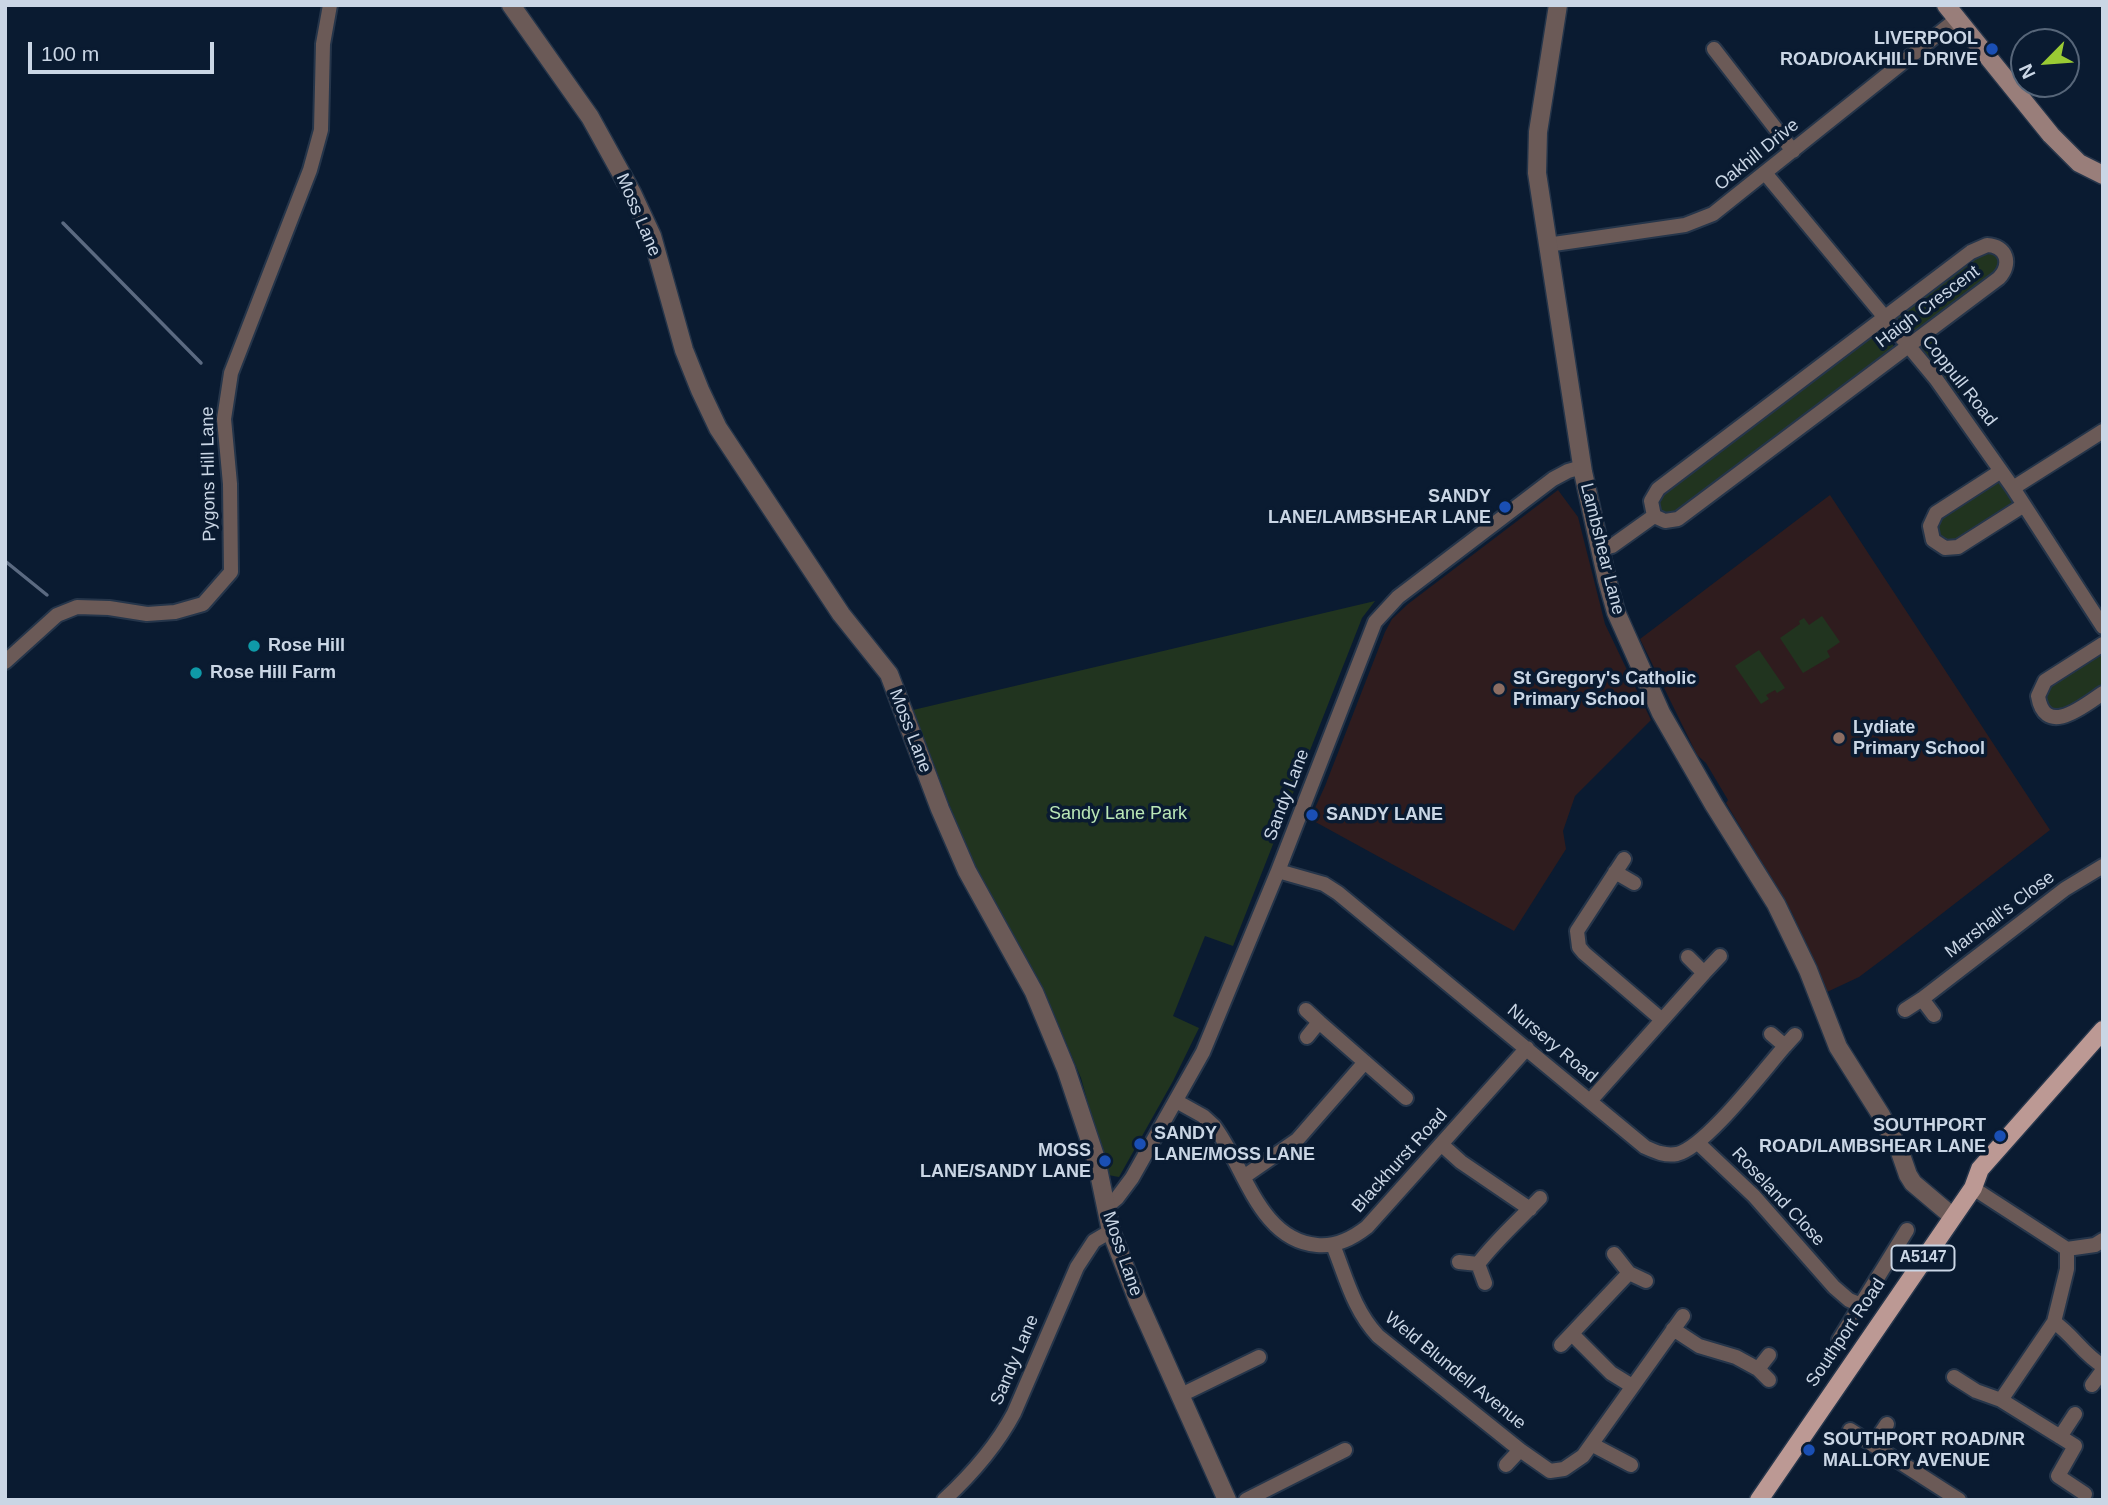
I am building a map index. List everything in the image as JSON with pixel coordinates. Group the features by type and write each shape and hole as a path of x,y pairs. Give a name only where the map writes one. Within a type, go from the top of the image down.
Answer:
{"main road":[{"path":"1952,12 2051,135 2080,163 2103,176"},
{"name":"Southport Road","path":"1759,1500 1973,1188 1980,1169 2103,1030"}],"street":[{"name":"Pygons Hill Lane","path":"5,662 57,615 77,607 110,607 147,614 175,612 203,604 231,572 230,484 224,419 230,373 310,170 321,130 323,44 330,5"},
{"name":"Moss Lane","path":"511,5 590,117 632,193 652,236 684,350 718,428 841,614 888,674 967,871 1034,992 1066,1069 1096,1159 1111,1231 1179,1396 1227,1500"},
{"name":"Lambshear Lane","path":"1558,5 1538,132 1537,173 1582,467 1611,599 1654,699 1714,805 1776,904 1808,970 1838,1046 1881,1115 1913,1184 1952,1216"},
{"name":"Oakhill Drive","path":"1547,245 1696,223 1721,208 1793,151 1952,12"},
{"path":"1714,49 1793,151"},
{"name":"Coppull Road","path":"1765,173 1936,379 2013,488 2103,627"},
{"name":"Haigh Crescent","path":"1987,245 2001,249 2008,262 2000,278 1678,519 1665,521 1654,516 1651,501 1658,489 1971,252 1987,245"},
{"path":"2013,488 2103,430"},
{"name":"Sandy Lane","path":"1106,1207 1117,1198 1132,1178 1203,1052 1278,871 1369,634 1382,613 1398,597 1553,478 1582,467"},
{"path":"2001,471 1936,513 1930,526 1933,540 1945,548 1958,547 2024,505"},
{"name":"Haigh Crescent","path":"1600,549 1612,545 1654,516"},
{"path":"2103,644 2045,681 2038,696 2046,713 2057,718 2069,715 2103,692"},
{"path":"1624,859 1577,931 1579,947 1661,1020"},
{"name":"Marshall's Close","path":"1905,1010 2066,889 2103,866"},
{"name":"Nursery Road","path":"1278,871 1324,884 1338,892 1645,1147 1656,1152 1677,1154 1698,1143"},
{"path":"1615,872 1634,883"},
{"path":"1590,1101 1720,956"},
{"path":"1688,957 1704,973"},
{"path":"1922,999 1934,1015"},
{"path":"1306,1010 1406,1098"},
{"path":"1307,1037 1320,1022"},
{"path":"1771,1034 1785,1046"},
{"path":"1698,1143 1796,1035"},
{"name":"Blackhurst Road","path":"1332,1245 1348,1240 1367,1227 1527,1048"},
{"path":"1245,1176 1297,1140 1365,1062"},
{"path":"1176,1101 1203,1116 1214,1126 1265,1213 1284,1235 1310,1244 1332,1245"},
{"name":"Roseland Close","path":"1698,1143 1746,1187 1834,1287 1849,1300 1861,1305"},
{"path":"1441,1144 1461,1162 1535,1203 1496,1241 1478,1264"},
{"path":"1973,1188 2067,1249 2095,1245 2103,1240"},
{"path":"1839,1339 1907,1230"},
{"name":"Sandy Lane","path":"944,1500 959,1494 1004,1433 1077,1267 1094,1241 1111,1231"},
{"name":"Weld Blundell Avenue","path":"1332,1245 1350,1294 1366,1323 1378,1336 1544,1469 1557,1472 1574,1464 1593,1445 1683,1315"},
{"path":"2001,1400 2054,1322 2067,1269 2067,1249"},
{"path":"1614,1254 1629,1273 1646,1281"},
{"path":"1459,1262 1478,1264"},
{"path":"1478,1264 1485,1283"},
{"path":"1561,1345 1629,1273"},
{"path":"2054,1322 2071,1333 2082,1349 2103,1368 2092,1385"},
{"path":"1673,1329 1699,1346 1730,1354 1758,1369 1769,1380"},
{"path":"1572,1334 1611,1373 1632,1386"},
{"path":"1758,1369 1769,1355"},
{"path":"1179,1396 1259,1357"},
{"path":"1954,1377 1976,1391 2001,1400 2075,1446 2058,1476 2085,1494"},
{"path":"2060,1437 2075,1414"},
{"path":"1873,1445 1887,1424"},
{"path":"1850,1430 1959,1500"},
{"path":"1593,1445 1631,1465"},
{"name":"Weld Blundell Avenue","path":"1506,1465 1520,1450"},
{"path":"1246,1500 1345,1451"}],"shaded area":[{"name":"St Gregory's Catholic Primary School","path":"1558,490 1578,517 1605,624 1651,720 1575,796 1563,831 1566,849 1514,931 1310,819 1392,619"},
{"name":"Lydiate Primary School","path":"1830,495 2050,830 1859,977 1827,992 1792,913 1726,803 1728,800 1706,763 1697,755 1640,639"}],"green space":[{"path":"1984,253 1992,253 1998,258 1998,271 1913,337 1896,316 1955,271"},
{"path":"1879,328 1897,350 1689,506 1668,516 1658,510 1658,498"},
{"path":"1929,338 1967,386 1958,393 1921,348 1921,344"},
{"path":"1998,482 2008,492 2013,505 1952,545 1936,534 1940,518"},
{"name":"Sandy Lane Park","path":"1375,601 1362,618 1233,946 1205,936 1173,1016 1199,1028 1173,1081 1119,1177 1108,1175 1081,1078 1042,986 971,861 913,710"},
{"path":"1822,616 1840,642 1827,651 1830,657 1803,673 1780,638 1804,618 1809,625"},
{"path":"1759,650 1785,688 1766,695 1769,699 1761,704 1735,666"},
{"path":"2103,650 2103,686 2072,707 2056,710 2050,706 2045,698 2048,687"}],"waterway":[{"path":"63,223 201,363"},
{"path":"5,561 47,595"}],"place":[{"name":"LIVERPOOL ROAD/OAKHILL DRIVE","path":"1992,49"},
{"name":"SANDY LANE/LAMBSHEAR LANE","path":"1505,507"},
{"name":"Rose Hill","path":"254,646"},
{"name":"Rose Hill Farm","path":"196,673"},
{"name":"St Gregory's Catholic Primary School","path":"1499,689"},
{"name":"Lydiate Primary School","path":"1839,738"},
{"name":"SANDY LANE","path":"1312,815"},
{"name":"SOUTHPORT ROAD/LAMBSHEAR LANE","path":"2000,1136"},
{"name":"SANDY LANE/MOSS LANE","path":"1140,1144"},
{"name":"MOSS LANE/SANDY LANE","path":"1105,1161"},
{"name":"SOUTHPORT ROAD/NR MALLORY AVENUE","path":"1809,1450"}]}
